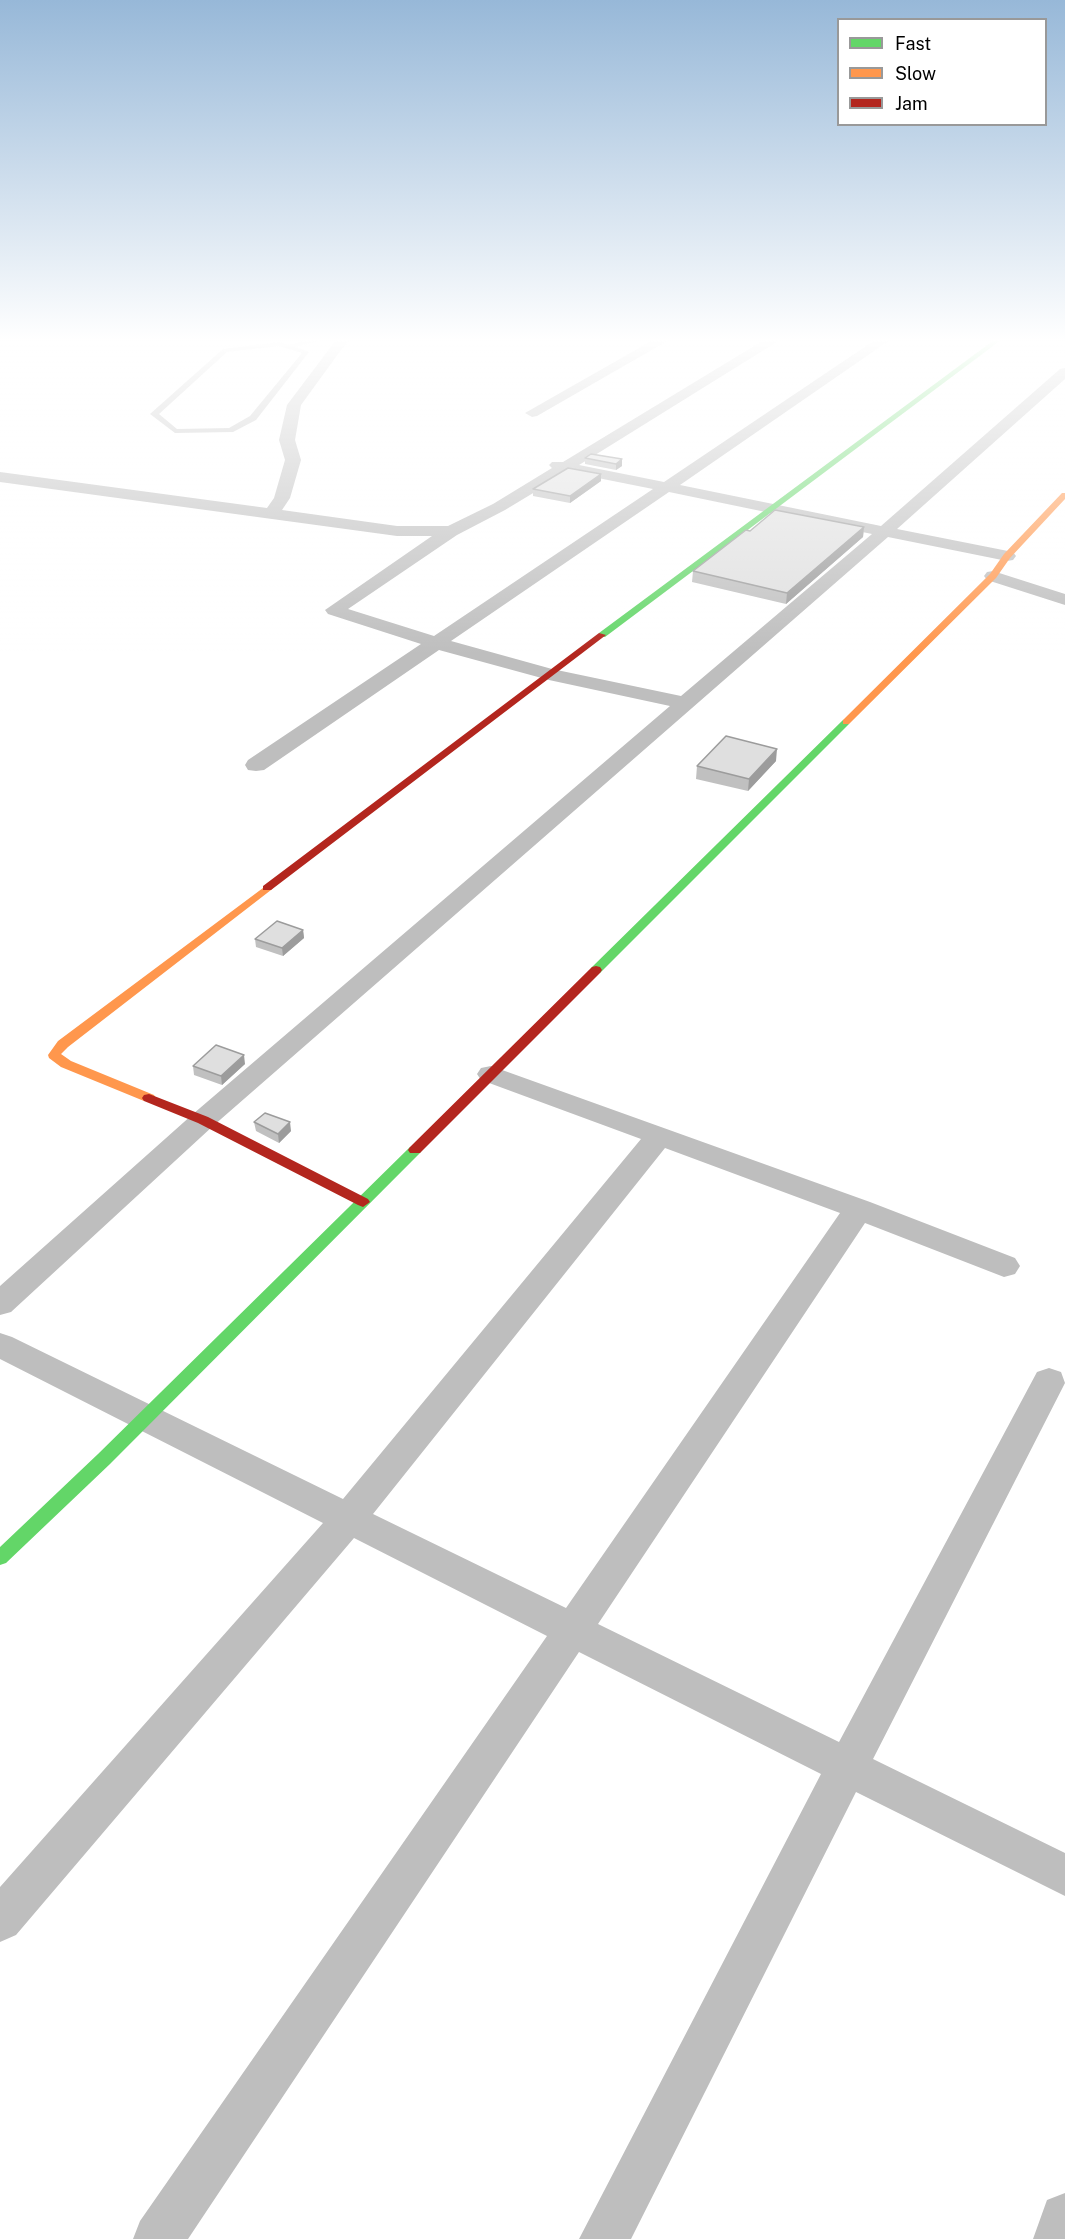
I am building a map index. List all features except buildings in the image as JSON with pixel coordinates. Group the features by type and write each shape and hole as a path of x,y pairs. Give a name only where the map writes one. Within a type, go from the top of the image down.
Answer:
{"street":[{"path":"272,514 282,498 293,460 288,444"},
{"path":"604,444 499,507 451,531 334,610 436,643 549,674 684,703"},
{"path":"256,765 729,444"},
{"path":"363,1202 204,1120 66,1064 54,1055 63,1044 549,674 857,444"},
{"path":"0,1304 204,1120 983,444"},
{"path":"537,462 668,486 1007,556"},
{"path":"0,477 397,531 451,531"},
{"path":"0,1558 146,1417 993,576 1007,556 1065,495"},
{"path":"993,576 1065,600"},
{"path":"491,1074 859,1209 1004,1266"},
{"path":"0,1920 348,1519 659,1136"},
{"path":"158,2239 859,1209"},
{"path":"0,1345 1065,1875"},
{"path":"604,2239 1049,1381"},
{"path":"1058,2239 1065,2218"}],"traffic: fast":[{"path":"602,635 858,444"},
{"path":"596,970 846,722"},
{"path":"0,1558 104,1459 415,1150"}],"traffic: slow":[{"path":"846,722 993,576 1007,556 1065,495"},
{"path":"149,1098 66,1064 54,1055 63,1044 267,888"}],"traffic: jam":[{"path":"267,888 602,635"},
{"path":"415,1150 596,970"},
{"path":"149,1098 203,1120 363,1202"}]}
